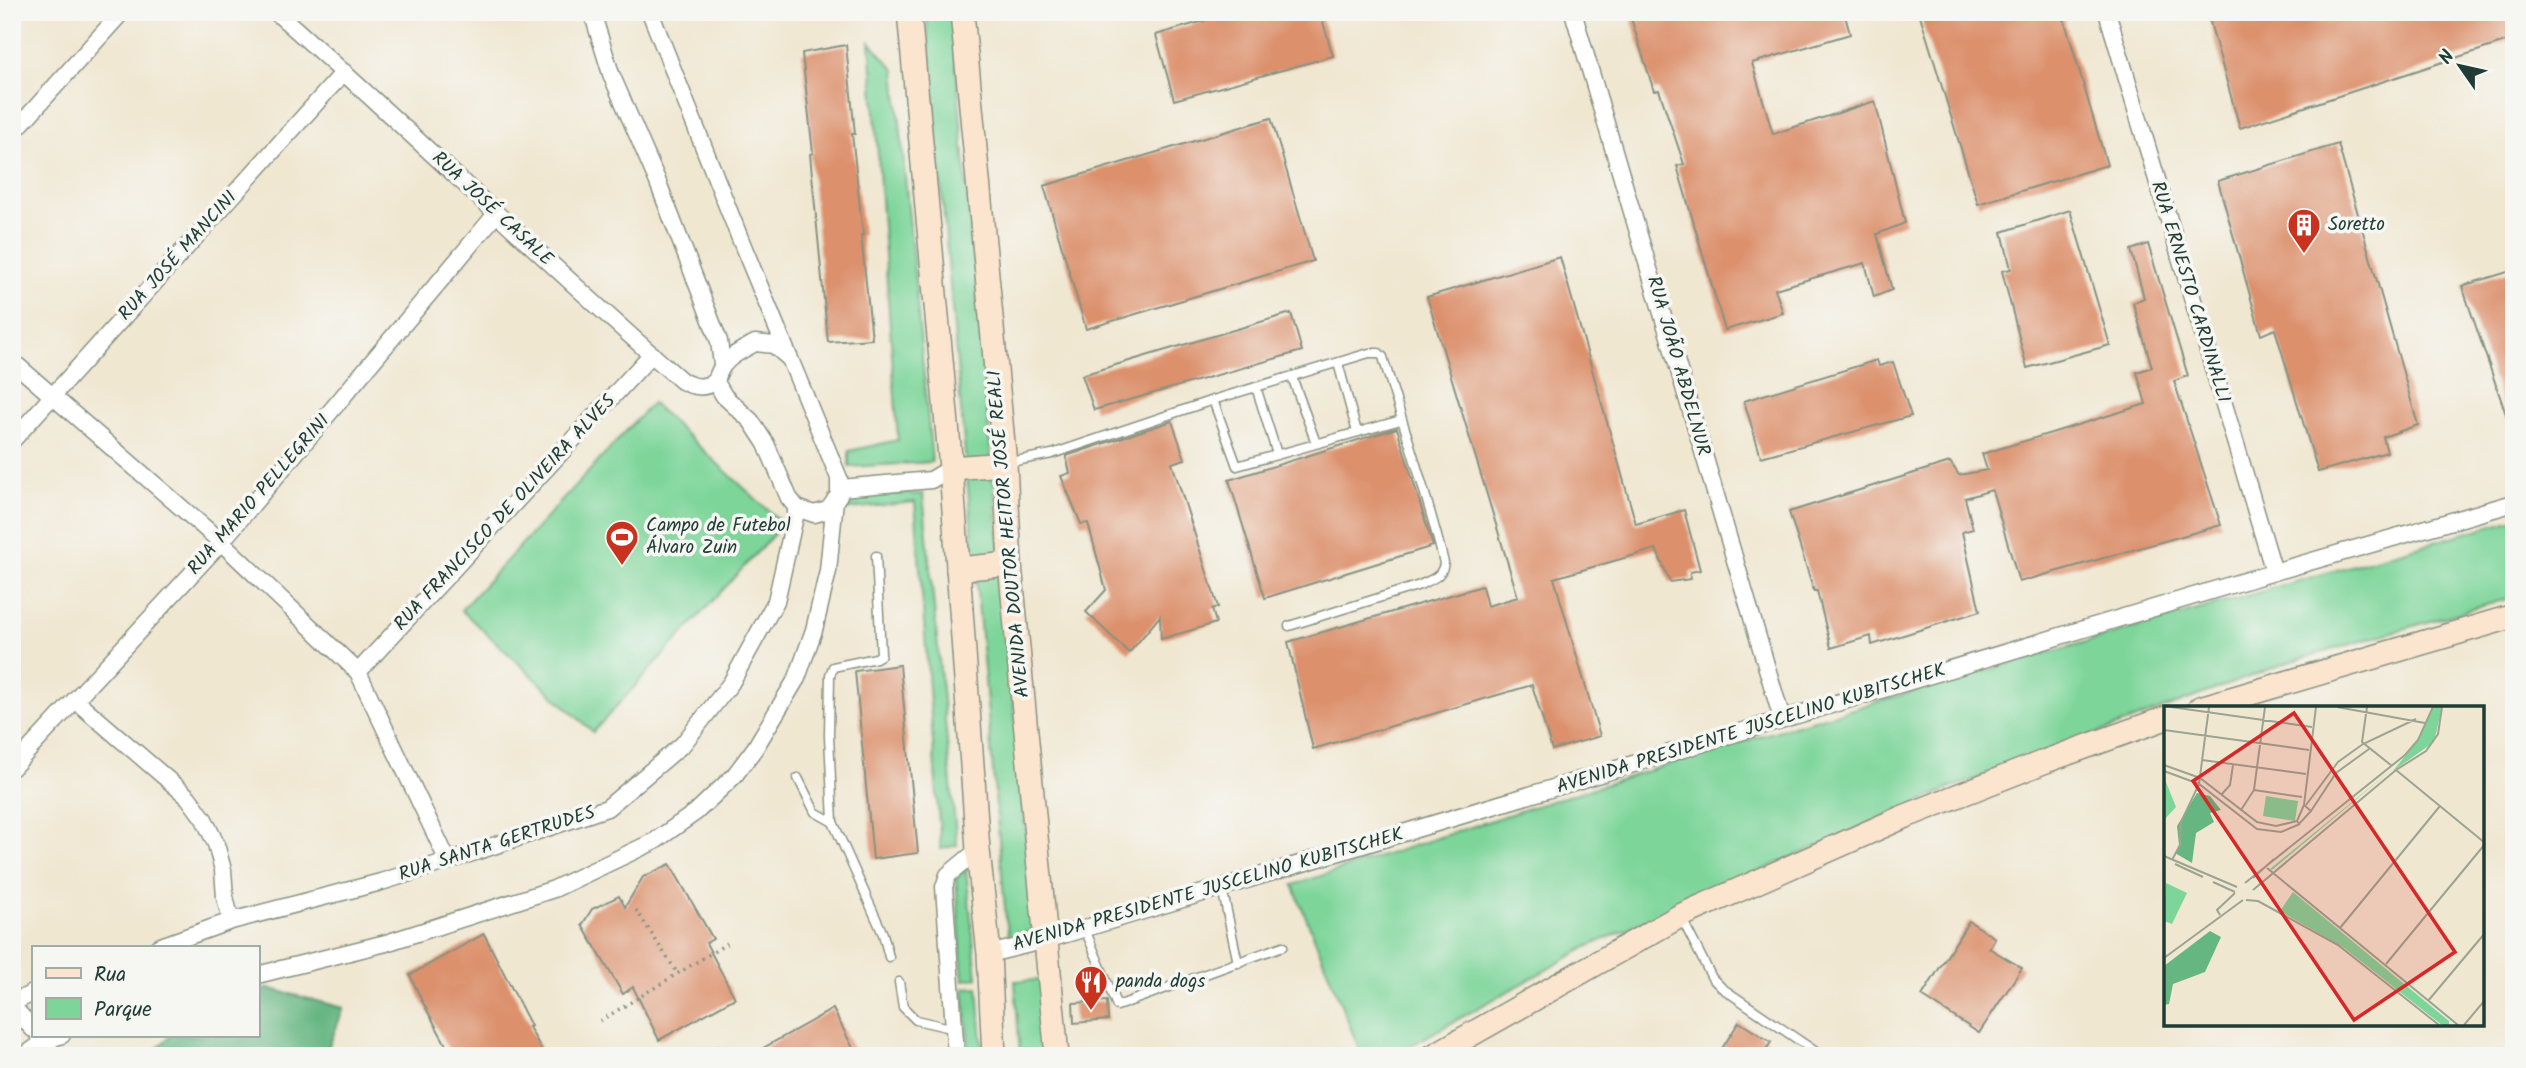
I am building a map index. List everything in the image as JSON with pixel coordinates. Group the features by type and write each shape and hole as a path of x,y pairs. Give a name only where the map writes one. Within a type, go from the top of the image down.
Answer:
{"main road":[{"path":"909,12 951,468 978,850 989,954 994,1056"},
{"name":"AVENIDA DOUTOR HEITOR JOSÉ REALI","path":"962,12 1004,464 1010,564 1057,1056"},
{"path":"951,468 1004,464"},
{"path":"958,569 1010,564"},
{"path":"2207,706 2514,616"},
{"path":"1433,1056 1680,916 1913,814 2046,761 2164,719"}],"street":[{"path":"12,134 122,12"},
{"name":"RUA JOSÉ CASALE","path":"276,12 652,354 691,386 704,387 716,382"},
{"path":"592,12 611,74 657,180 719,341 722,364"},
{"path":"259,975 386,943 554,889 655,841 696,812 734,776 755,748 797,678 814,630 828,571 839,478 740,241 650,12"},
{"name":"RUA JOÃO ABDELNUR","path":"1573,12 1782,719"},
{"name":"RUA ERNESTO CARDINALLI","path":"2107,12 2274,572"},
{"name":"RUA JOSÉ MANCINI","path":"12,441 345,72"},
{"name":"RUA MARIO PELLEGRINI","path":"12,768 221,542 496,214"},
{"path":"790,359 774,345 755,343 722,364 716,382 724,396 751,421 766,444 786,491 797,508 814,513 828,510 838,494 931,480 951,468"},
{"name":"RUA FRANCISCO DE OLIVEIRA ALVES","path":"358,672 652,354"},
{"path":"12,361 221,542 358,672 448,861"},
{"name":"AVENIDA PRESIDENTE JUSCELINO KUBITSCHEK","path":"989,954 1046,940 2274,572 2514,503"},
{"name":"RUA SANTA GERTRUDES","path":"161,946 232,921 381,882 607,808 684,744 731,683 776,601 797,508"},
{"path":"75,700 188,797 196,808 216,844 232,921"},
{"path":"956,1056 944,887 948,875 978,850"},
{"path":"32,994 12,1004 32,1028"},
{"path":"24,1056 46,1044"}],"lane":[{"path":"1004,464 1052,454 1213,400 1369,353 1380,353 1428,498 1444,562 1443,572 1420,585 1289,626"},
{"path":"1338,363 1357,432"},
{"path":"1292,377 1316,443"},
{"path":"1256,387 1277,454"},
{"path":"1213,400 1237,466 1401,420"},
{"path":"876,556 881,655 833,667 830,675 829,736 834,822 883,934 889,957"},
{"path":"798,778 815,812 834,822"},
{"path":"1221,887 1238,963"},
{"path":"1680,916 1712,978 1721,988 1822,1056"},
{"path":"1084,927 1117,1006 1283,946"},
{"path":"899,982 903,1007 916,1020 955,1029"}],"path":[{"path":"636,910 678,974"},
{"path":"600,1021 731,941"}],"green space":[{"path":"926,12 951,12 1034,929 1010,941 1006,919"},
{"path":"870,42 895,70 932,462 849,467 849,451 898,440"},
{"name":"Campo de Futebol Álvaro Zuin","path":"652,403 783,524 593,732 461,610"},
{"path":"846,493 923,494 957,845 941,849 915,502 840,510"},
{"path":"2514,519 2514,597 2289,662 2171,706 2164,706 2164,709 1951,788 1589,946 1392,1056 1362,1056 1293,885 1790,727"},
{"path":"966,869 977,978 963,980 956,879"},
{"path":"1043,980 1049,1056 1020,1056 1015,981"},
{"path":"978,987 983,1056 969,1056 964,988"},
{"path":"267,988 344,1008 325,1056 149,1056 170,1036 259,1036 259,991"}],"building":[{"path":"1234,12 1320,12 1333,56 1174,100 1156,35"},
{"path":"1629,12 1693,12 1694,18 1712,12 1844,12 1850,34 1752,63 1773,134 1875,101 1905,223 1877,234 1892,290 1874,297 1865,263 1775,289 1783,313 1725,330 1677,166 1684,164 1659,90 1654,91"},
{"path":"1919,12 2062,12 2107,165 1978,204"},
{"path":"2207,12 2514,12 2514,39 2240,128"},
{"path":"846,45 872,339 828,342 802,53"},
{"path":"1271,118 1313,261 1086,329 1044,186"},
{"name":"Soretto","path":"2338,144 2418,425 2383,437 2387,452 2318,472 2275,329 2261,335 2218,181"},
{"path":"2070,210 2110,345 2027,368 2002,271 2011,269 2002,232"},
{"path":"2148,244 2188,376 2174,381 2221,525 2019,582 1992,490 1965,498 1973,529 1962,532 1980,611 1872,645 1871,636 1831,648 1817,591 1814,591 1789,512 1950,462 1959,475 1987,470 1982,454 2146,404 2137,372 2152,367 2133,303 2144,298 2131,250"},
{"path":"1560,257 1636,524 1684,510 1700,570 1690,572 1691,579 1670,582 1656,549 1554,578 1600,736 1552,750 1532,685 1313,749 1288,642 1482,586 1487,606 1518,597 1427,297"},
{"path":"2514,270 2514,428 2511,429 2462,286"},
{"path":"1291,313 1302,351 1094,410 1082,375"},
{"path":"1877,360 1879,366 1893,362 1911,416 1761,457 1744,401"},
{"path":"1172,421 1185,459 1172,463 1218,607 1212,609 1216,623 1161,639 1160,616 1129,653 1086,612 1106,590 1088,523 1081,524 1061,476 1070,473 1066,456"},
{"path":"1397,428 1433,546 1265,598 1229,480"},
{"path":"900,665 918,853 873,859 855,671"},
{"path":"670,864 713,939 706,943 735,998 659,1040 633,987 623,994 582,925 592,909 619,896 625,907 643,877"},
{"path":"1969,921 1995,938 1989,948 2022,968 1979,1033 1922,996"},
{"path":"484,934 545,1056 452,1056 421,999 410,975"},
{"name":"panda dogs","path":"1107,1001 1108,1020 1074,1023 1073,1003"},
{"path":"833,1009 853,1048 839,1056 749,1056"},
{"path":"1739,1022 1771,1042 1762,1056 1717,1056"}],"place":[{"name":"Soretto","path":"2304,255"},
{"name":"Campo de Futebol Álvaro Zuin","path":"622,567"},
{"name":"panda dogs","path":"1091,1012"}]}
